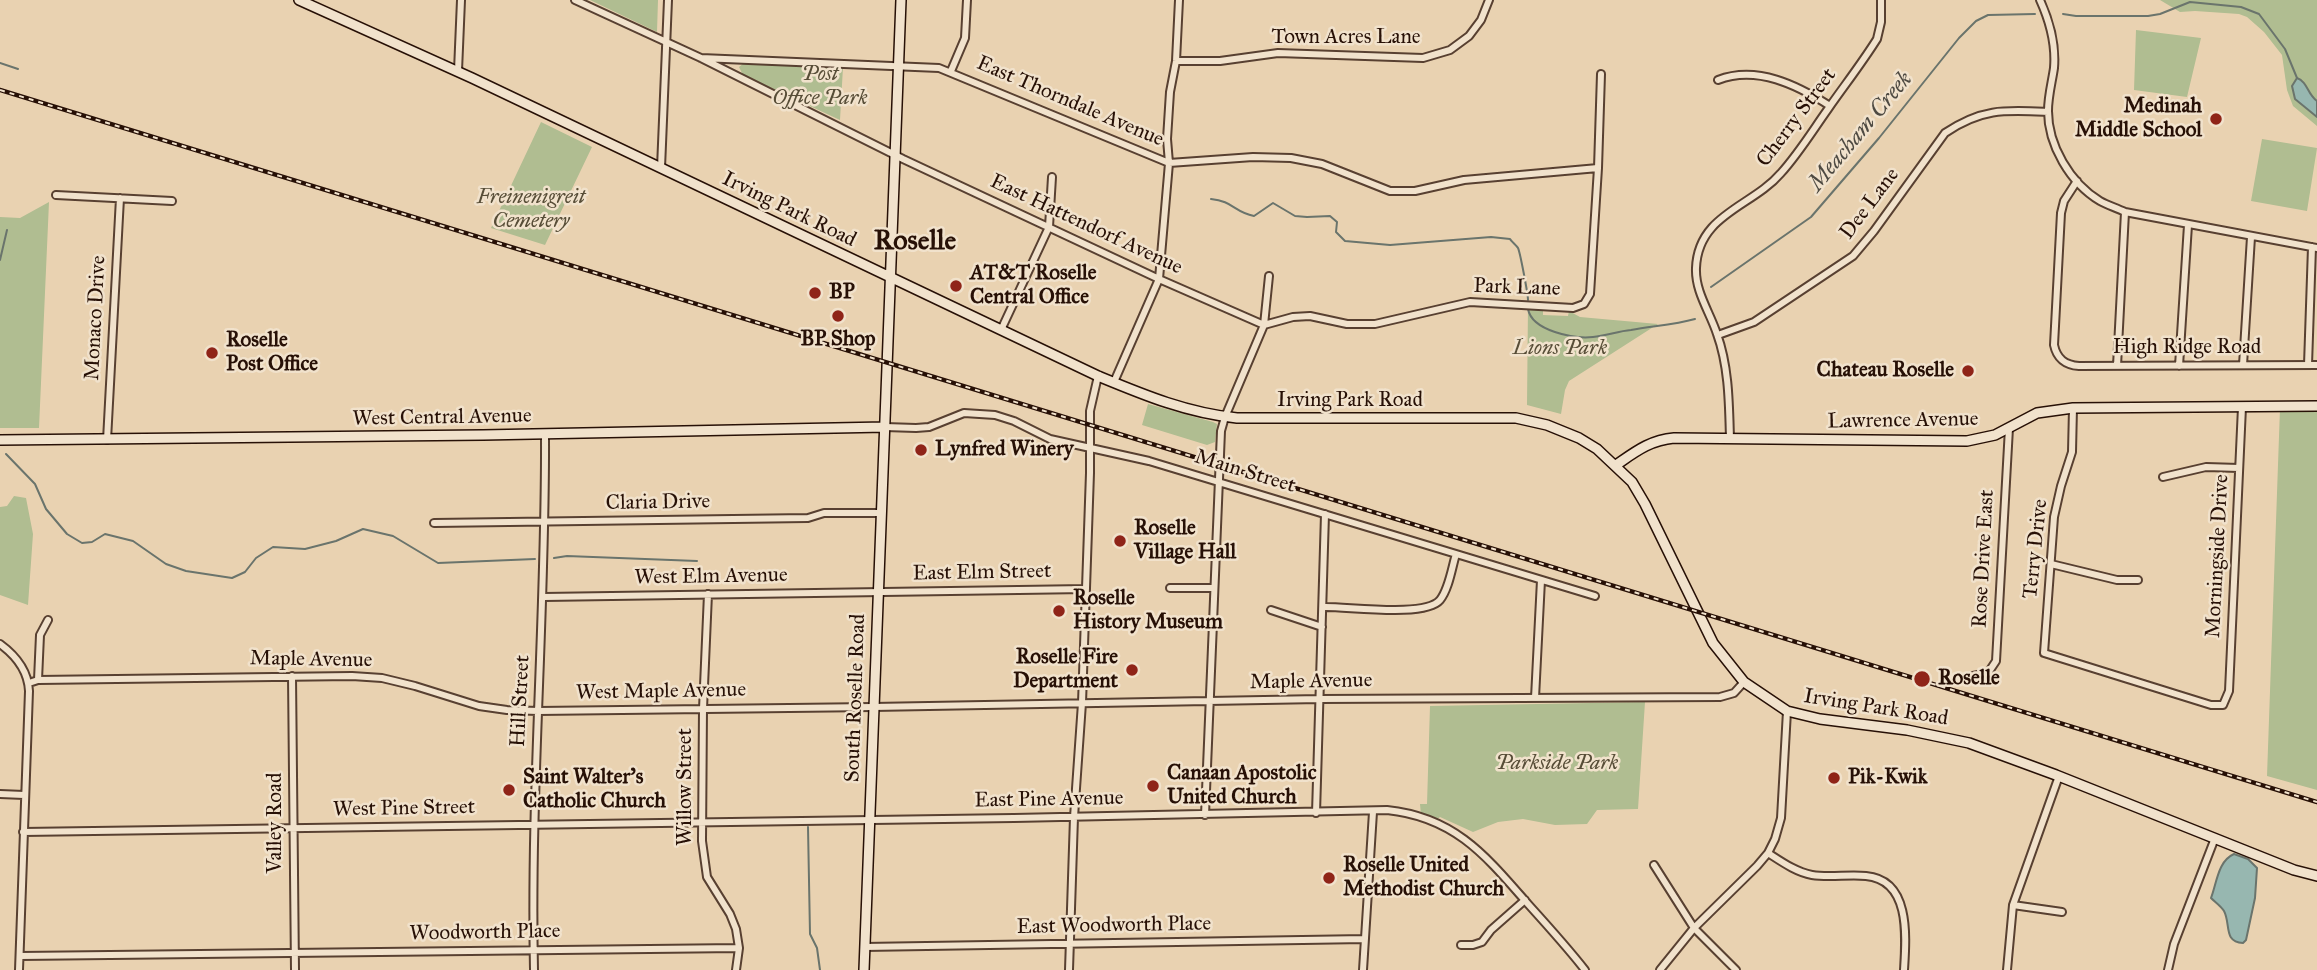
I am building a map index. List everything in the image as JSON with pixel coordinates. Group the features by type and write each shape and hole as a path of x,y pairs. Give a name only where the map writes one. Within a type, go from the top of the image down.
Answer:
{"main road":[{"name":"Irving Park Road","path":"299,0 458,71 1098,376 1172,405 1225,417 1516,418 1547,425 1574,436 1597,449 1632,482 1713,643 1744,682 1787,711 1820,719 1941,736 1978,746 2059,775 2294,870 2317,876"},
{"name":"South Roselle Road","path":"863,970 901,0"},
{"name":"Lawrence Avenue","path":"1616,465 1644,446 1663,439 1967,441 2009,429 2037,413 2073,408 2317,406"},
{"name":"West Central Avenue","path":"0,440 885,427"}],"street":[{"path":"458,71 461,0"},
{"name":"East Hattendorf Avenue","path":"575,0 701,58 895,155 1159,279 1264,325"},
{"path":"661,168 668,0"},
{"path":"951,71 965,38 967,0"},
{"path":"1114,382 1159,279 1169,163 1167,139 1180,0"},
{"name":"Town Acres Lane","path":"1176,61 1220,61 1278,53 1423,58 1450,50 1469,36 1481,20 1489,0"},
{"name":"Cherry Street","path":"1730,439 1727,377 1718,335 1698,286 1696,267 1703,242 1721,217 1779,175 1830,106 1877,39 1881,22 1881,0"},
{"path":"2040,0 2054,43 2048,111 2052,135 2059,154 2077,181 2099,201 2125,212 2315,248 2308,365"},
{"name":"East Thorndale Avenue","path":"701,58 940,68 1169,163 1253,157 1291,158 1322,164 1381,189 1399,192 1464,180 1598,168"},
{"name":"Park Lane","path":"1264,325 1293,317 1310,316 1347,324 1375,324 1470,302 1573,308 1584,304 1590,294 1601,74"},
{"path":"1718,80 1739,75 1766,77 1795,86 1830,106"},
{"name":"Dee Lane","path":"1718,335 1754,323 1853,256 1945,133 1960,123 1988,112 2048,111"},
{"path":"1001,330 1049,227 1052,177"},
{"name":"High Ridge Road","path":"2077,181 2064,201 2061,213 2054,345 2059,358 2072,366 2317,365"},
{"path":"56,195 172,201"},
{"name":"Monaco Drive","path":"107,440 120,198"},
{"path":"2117,366 2125,212"},
{"path":"2179,366 2188,225"},
{"path":"2243,365 2251,237"},
{"path":"1205,815 1222,431 1225,417 1264,325 1269,276"},
{"path":"1069,970 1074,817 1082,703 1090,421 1098,376"},
{"name":"Morningside Drive","path":"2044,653 2211,705 2223,705 2229,691 2242,407"},
{"name":"Terry Drive","path":"2044,653 2056,503 2074,443 2073,408"},
{"name":"Main Street","path":"885,427 929,427 964,413 979,413 1014,421 1050,439 1149,461 1595,596"},
{"name":"Rose Drive East","path":"1973,676 1988,673 1996,661 2009,429"},
{"name":"Hill Street","path":"534,970 533,825 544,597 545,434"},
{"path":"2163,477 2206,467 2239,468"},
{"name":"Claria Drive","path":"434,523 808,518 824,513 881,513"},
{"path":"1316,813 1325,514"},
{"path":"1322,607 1346,606 1363,610 1430,607 1442,597 1456,554"},
{"path":"2051,564 2117,580 2138,580"},
{"path":"1535,698 1541,580"},
{"path":"1170,588 1214,588"},
{"name":"East Elm Street","path":"878,592 1086,589"},
{"name":"West Elm Avenue","path":"544,597 878,592"},
{"name":"Willow Street","path":"708,594 703,709 702,823 705,871 711,887 734,921 739,948 736,970"},
{"path":"1271,610 1322,627"},
{"path":"29,683 38,680 40,635 48,620"},
{"path":"0,644 11,652 29,683 19,970"},
{"name":"Valley Road","path":"292,676 295,970"},
{"name":"Maple Avenue","path":"38,680 352,676 382,678 450,697"},
{"name":"Maple Avenue","path":"873,708 1320,699 1720,696 1734,693 1744,682"},
{"name":"West Maple Avenue","path":"450,697 479,706 538,711 873,708"},
{"path":"1660,970 1694,928 1768,853 1775,839 1781,818 1787,711"},
{"path":"2007,970 2013,905 2059,775"},
{"path":"0,793 24,795"},
{"name":"East Pine Avenue","path":"869,820 1387,810 1417,815 1451,829 1485,856 1585,970"},
{"path":"1363,970 1373,812"},
{"name":"West Pine Street","path":"23,832 869,820"},
{"path":"2168,970 2174,944 2215,838"},
{"path":"1768,853 1811,875 1867,876 1890,885 1900,902 1904,924 1904,970"},
{"path":"1654,865 1694,928 1736,970"},
{"path":"1461,945 1482,942 1491,930 1525,900"},
{"path":"2013,905 2062,912"},
{"name":"East Woodworth Place","path":"864,947 1365,939"},
{"name":"Woodworth Place","path":"20,956 739,948"}],"green space":[{"path":"590,0 658,0 657,32"},
{"path":"2160,0 2317,0 2317,126 2293,106 2287,90 2282,55 2264,32 2247,17 2239,14 2180,12"},
{"path":"2136,30 2201,38 2187,97 2134,90"},
{"name":"Post Office Park","path":"744,63 843,67 840,120 743,75 739,67"},
{"name":"Freinenigreit Cemetery","path":"541,122 592,147 545,245 491,228"},
{"path":"2262,139 2317,148 2307,211 2251,201"},
{"path":"49,202 39,428 0,428 0,217 20,218"},
{"name":"Lions Park","path":"1528,305 1543,306 1543,315 1568,316 1569,311 1580,317 1658,324 1569,381 1561,414 1527,405"},
{"path":"1148,404 1217,424 1215,442 1207,445 1142,425"},
{"path":"2280,408 2317,410 2317,790 2267,776"},
{"path":"14,496 26,498 33,534 28,605 0,595 0,507 7,506"},
{"name":"Parkside Park","path":"1645,702 1638,809 1597,810 1587,824 1555,825 1523,819 1498,822 1473,832 1440,817 1436,820 1421,815 1420,804 1427,804 1430,706"}],"water":[{"path":"2297,78 2317,101 2317,117 2295,99 2292,86"},
{"path":"2234,854 2248,859 2257,868 2255,898 2246,940 2243,943 2230,936 2224,911 2211,898 2221,867"}],"waterway":[{"path":"2063,14 2148,16 2190,2 2241,7 2259,14 2285,49 2297,78"},
{"name":"Meacham Creek","path":"1711,287 1811,217 1976,21 1988,15 2035,14"},
{"path":"0,63 18,69"},
{"name":"Meacham Creek","path":"1211,199 1254,216 1273,203 1295,216 1330,216 1337,222 1336,232 1345,241 1390,245 1491,237 1510,239 1519,251 1528,300"},
{"path":"0,260 7,230"},
{"name":"Meacham Creek","path":"1528,309 1531,317 1545,328 1565,335 1585,337 1695,319"},
{"path":"6,454 35,484 46,509 67,534 82,543 92,542 105,534 133,541 166,564 186,571 232,578 245,572 256,558 273,547 305,549 336,541 363,529 393,536 438,563 535,559"},
{"path":"554,558 567,556 697,561"},
{"path":"808,827 810,934 817,948 820,970"}],"railway":[{"path":"0,90 2317,802"}],"place":[{"name":"Medinah Middle School","path":"2216,119"},
{"name":"AT&T Roselle Central Office","path":"956,286"},
{"name":"BP","path":"815,293"},
{"name":"BP Shop","path":"838,316"},
{"name":"Roselle Post Office","path":"212,353"},
{"name":"Chateau Roselle","path":"1968,371"},
{"name":"Lynfred Winery","path":"921,450"},
{"name":"Roselle Village Hall","path":"1120,541"},
{"name":"Roselle History Museum","path":"1059,611"},
{"name":"Roselle Fire Department","path":"1132,670"},
{"name":"Roselle","path":"1922,679"},
{"name":"Pik-Kwik","path":"1834,778"},
{"name":"Canaan Apostolic United Church","path":"1153,786"},
{"name":"Saint Walter's Catholic Church","path":"509,790"},
{"name":"Roselle United Methodist Church","path":"1329,878"}],"district":[{"name":"Roselle","path":"915,242"}]}
